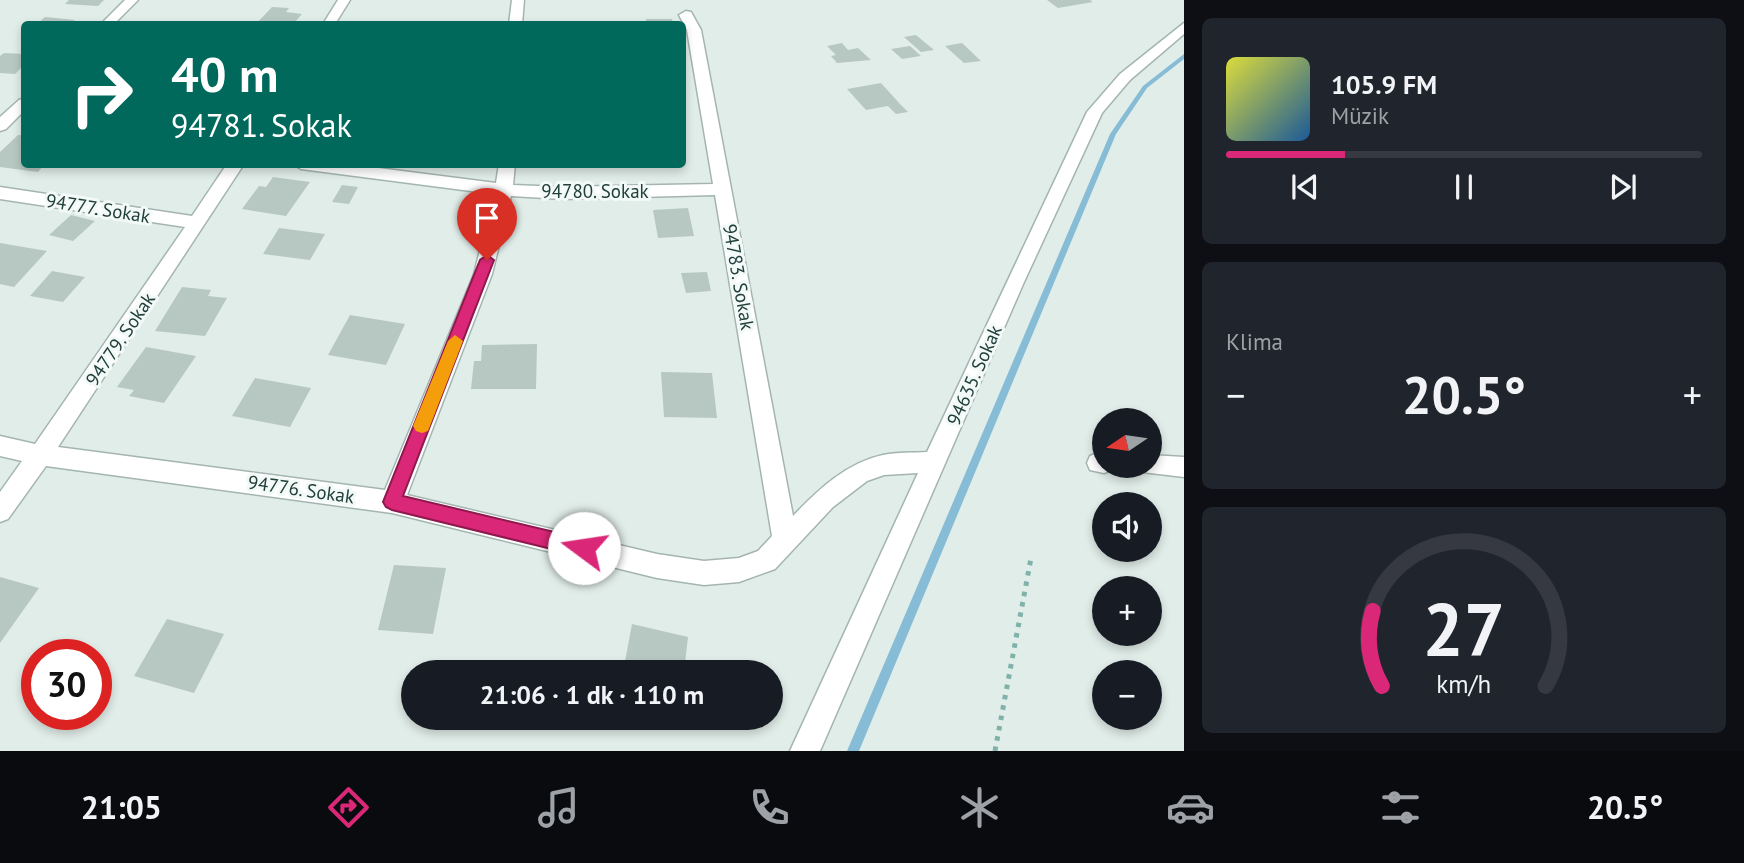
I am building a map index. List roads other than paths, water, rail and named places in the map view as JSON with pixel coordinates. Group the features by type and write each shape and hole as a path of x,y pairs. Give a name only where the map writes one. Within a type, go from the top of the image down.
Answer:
{"street":[{"path":"110,21 132,0"},
{"path":"330,21 344,0"},
{"path":"516,21 517,0"},
{"name":"94783. Sokak","path":"686,15 694,30 785,541"},
{"name":"94635. Sokak","path":"805,751 1010,294 1095,112 1125,77 1184,27"},
{"path":"0,126 21,106"},
{"name":"94779. Sokak","path":"0,511 41,455 233,168"},
{"name":"94780. Sokak","path":"332,168 504,190 562,193 723,189"},
{"path":"392,502 483,274 504,190 507,168"},
{"name":"94777. Sokak","path":"0,192 197,223"},
{"name":"94776. Sokak","path":"0,446 41,455 392,502 657,566 704,573 739,570 766,561 825,499 859,474 884,465 936,462"},
{"path":"1162,466 1184,467"}],"waterway":[{"path":"853,751 1113,134 1145,87 1184,56"}]}
